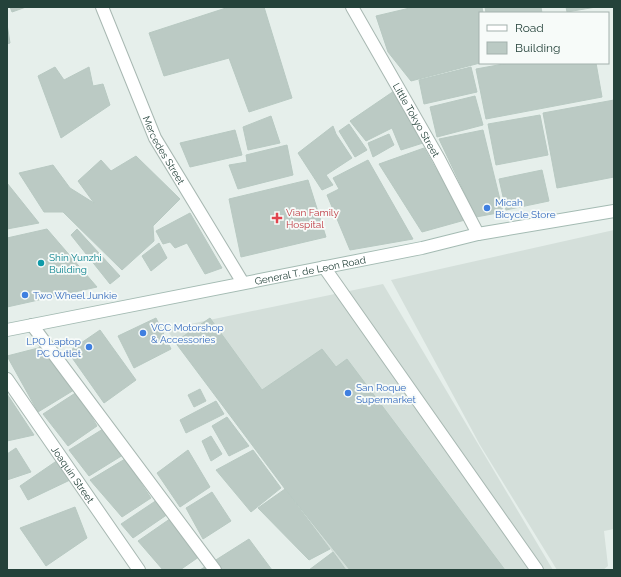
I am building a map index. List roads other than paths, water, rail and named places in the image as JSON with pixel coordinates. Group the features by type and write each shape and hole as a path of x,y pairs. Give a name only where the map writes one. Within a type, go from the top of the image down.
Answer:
{"street":[{"name":"Mercedes Street","path":"102,7 154,138 243,283"},
{"name":"Little Tokyo Street","path":"352,7 439,159 478,234"},
{"name":"General T. de Leon Road","path":"7,330 422,248 478,234 614,210"},
{"path":"324,267 537,570"},
{"path":"32,325 215,570"},
{"name":"Joaquin Street","path":"7,379 139,570"}],"place":[{"name":"Micah Bicycle Store","path":"487,208"},
{"name":"Vian Family Hospital","path":"277,218"},
{"name":"Shin Yunzhi Building","path":"41,263"},
{"name":"Two Wheel Junkie","path":"25,295"},
{"name":"VCC Motorshop & Accessories","path":"143,333"},
{"name":"LPO Laptop PC Outlet","path":"89,347"},
{"name":"San Roque Supermarket","path":"348,393"}]}
